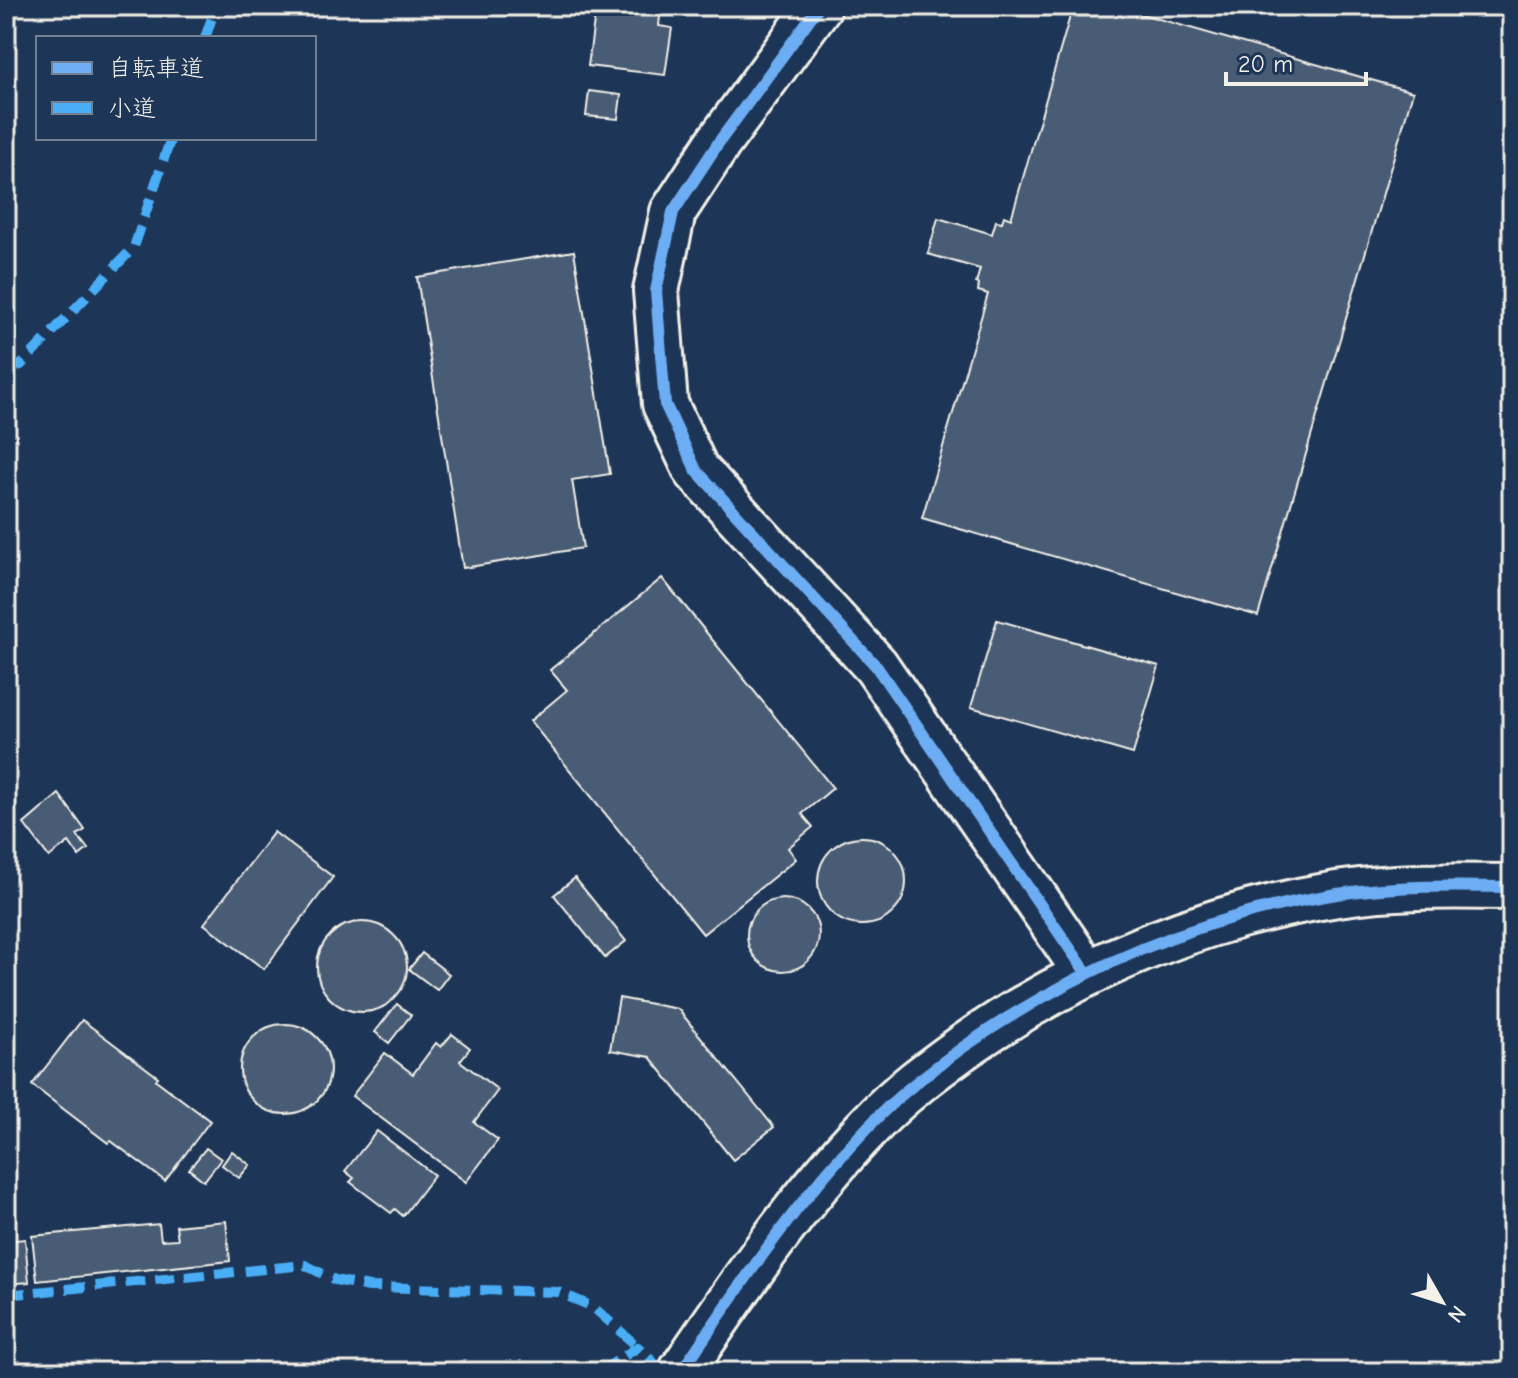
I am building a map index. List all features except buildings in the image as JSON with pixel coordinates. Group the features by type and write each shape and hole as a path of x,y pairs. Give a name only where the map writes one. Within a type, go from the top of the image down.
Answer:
{"street":[{"path":"819,6 719,142 673,212 656,291 665,404 696,470 876,666 1086,972"},
{"path":"681,1372 766,1248 815,1185 874,1120 936,1067 1007,1017 1086,972 1154,944 1236,916 1338,894 1430,885 1512,887"}],"marked path":[{"path":"206,36 216,6"},
{"path":"6,368 21,365 134,247 170,140"},
{"path":"6,1295 305,1265 335,1280 369,1287 558,1292 593,1307 638,1347"},
{"path":"600,1372 638,1347 663,1372"}],"cycle path":[{"path":"819,6 719,142 673,212 656,291 665,404 696,470 876,666 1086,972"},
{"path":"681,1372 771,1243 819,1182 882,1112 965,1046 1051,992 1096,969 1190,931 1287,904 1381,889 1512,887"}]}
